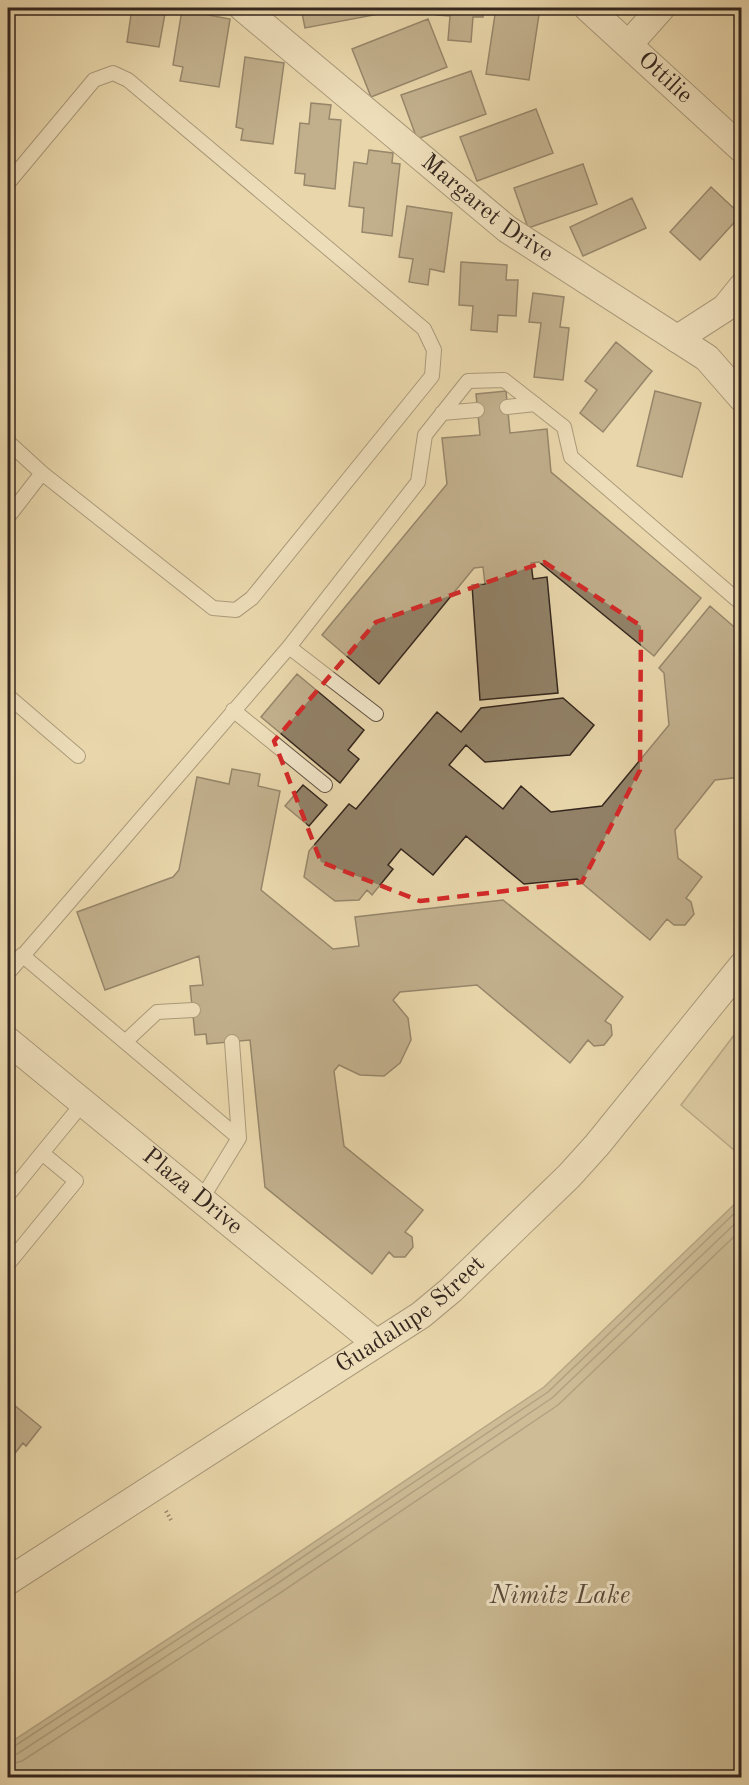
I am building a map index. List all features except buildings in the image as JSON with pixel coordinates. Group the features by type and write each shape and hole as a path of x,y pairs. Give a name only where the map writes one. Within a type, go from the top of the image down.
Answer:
{"street":[{"name":"Margaret Drive","path":"243,8 507,229 707,358 741,398"},
{"name":"Ottilie","path":"588,8 741,149"},
{"path":"629,44 661,8"},
{"path":"677,339 725,308 741,287"},
{"name":"Guadalupe Street","path":"8,1581 420,1315 451,1290 569,1176 597,1145 741,966"},
{"name":"Plaza Drive","path":"8,1041 376,1343"}],"lane":[{"path":"8,183 94,80 113,73 128,80 424,328 434,350 432,376 252,598 236,610 213,608 42,473 8,442"},
{"path":"8,973 232,710 289,647 418,482 424,435 468,381 504,380 564,427 571,457 741,604"},
{"path":"507,406 535,404"},
{"path":"442,413 477,410"},
{"path":"8,517 42,473"},
{"path":"289,647 376,714"},
{"path":"8,696 78,756"},
{"path":"232,710 325,785"},
{"path":"22,955 239,1138"},
{"path":"125,1042 158,1012 193,1010"},
{"path":"201,1200 239,1138 232,1042"},
{"path":"8,1195 83,1103"},
{"path":"8,1264 76,1181 42,1153"}],"path":[{"path":"166,1511 171,1520"}],"highlighted area":[{"path":"544,562 641,626 640,770 582,882 420,901 321,862 274,741 376,622"}],"shaded area":[{"path":"741,1026 741,1156 681,1105"}],"water":[{"name":"Nimitz Lake","path":"741,1198 741,1777 8,1777 8,1744 267,1574 544,1387"}]}
